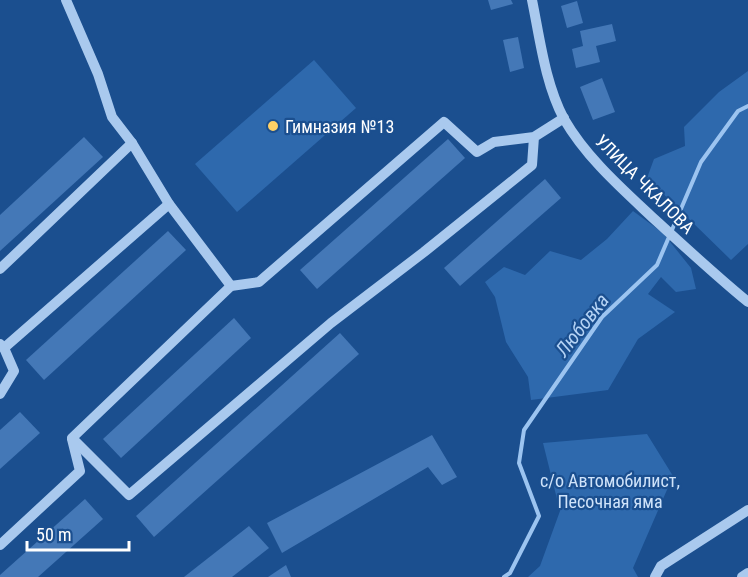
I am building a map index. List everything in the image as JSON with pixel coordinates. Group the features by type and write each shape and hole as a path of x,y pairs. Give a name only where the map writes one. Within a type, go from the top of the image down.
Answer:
{"street":[{"path":"66,0 98,74 112,117 132,143 169,204 231,286"},
{"name":"УЛИЦА ЧКАЛОВА","path":"532,0 549,80 564,118 586,152 709,270 748,302"},
{"path":"72,438 231,286 259,282 444,122 477,152 494,142 534,137 564,118"},
{"path":"72,438 129,495 331,323 532,165 534,137"},
{"path":"0,269 132,143"},
{"path":"0,394 14,371 2,346 169,204"},
{"path":"0,545 80,471 72,438"},
{"path":"656,577 661,566 748,510"},
{"path":"742,577 748,573"}],"green space":[{"path":"314,60 356,108 237,212 195,164"},
{"path":"748,71 748,244 731,260 647,178 654,159 685,146 684,127 719,92"},
{"path":"633,211 663,233 691,268 696,289 676,292 661,277 648,294 675,312 638,339 608,390 531,400 528,377 506,342 495,297 485,282 504,267 525,275 550,251 581,260 607,239"},
{"name":"с/о Автомобилист, Песочная яма","path":"647,434 673,476 633,568 638,577 528,577 540,566 560,511 543,443"}],"building":[{"path":"488,0 511,0 513,4 491,10"},
{"path":"577,1 583,23 567,28 561,6"},
{"path":"612,24 616,41 596,46 600,62 576,68 572,49 583,46 580,31"},
{"path":"518,37 524,68 510,72 503,40"},
{"path":"602,78 615,112 593,120 580,87"},
{"path":"84,137 103,157 0,251 0,215"},
{"path":"448,139 465,158 317,289 300,270"},
{"path":"545,179 561,198 460,286 444,268"},
{"path":"168,231 186,250 44,380 26,360"},
{"path":"234,318 251,338 121,458 103,439"},
{"path":"340,333 359,354 154,537 136,516"},
{"path":"20,412 40,433 0,469 0,430"},
{"path":"432,435 457,477 442,485 428,467 282,553 267,523"},
{"path":"85,499 103,519 38,577 0,577 0,575"},
{"path":"249,526 269,548 232,577 184,577"},
{"path":"286,565 291,577 268,577"}],"waterway":[{"name":"Любовка","path":"504,577 510,573 539,516 519,463 524,430 602,317 657,265 701,162 738,111 748,106"}],"place":[{"name":"Гимназия №13","path":"273,126"}]}
